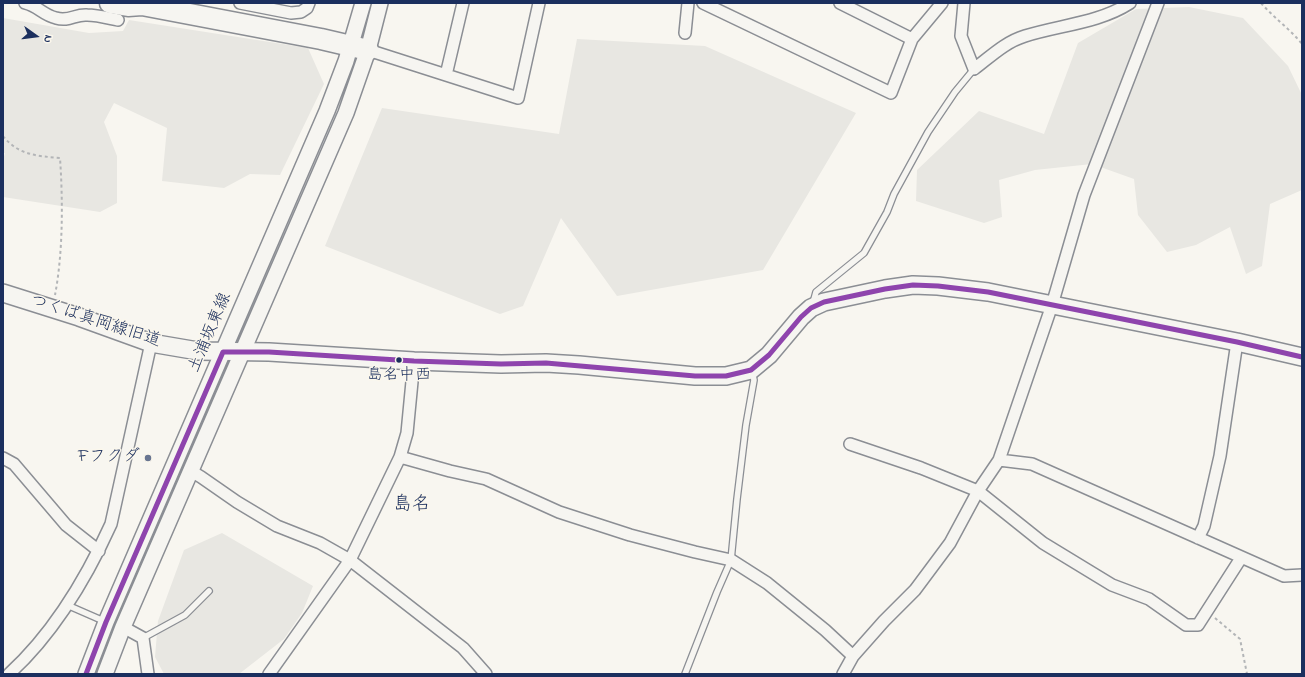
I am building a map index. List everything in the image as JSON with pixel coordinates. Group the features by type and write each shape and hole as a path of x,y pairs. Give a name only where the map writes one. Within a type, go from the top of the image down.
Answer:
{"highway":[{"path":"114,11 128,6 141,4 359,47"}],"main road":[{"name":"土浦坂東線","path":"105,674 346,113 359,47 363,3"},
{"name":"土浦坂東線","path":"86,674 106,622 328,111 346,61 359,47 380,3"},
{"name":"つくば真岡線旧道","path":"3,293 52,308 151,343 194,350 223,352 269,352 414,361 501,364 552,363 695,376 726,376 751,370 768,355 801,317 811,308 824,302 885,289 913,285 938,286 988,292 1237,342 1302,357"}],"street":[{"path":"25,3 33,5 46,15 67,20 86,15 114,11"},
{"path":"240,3 291,13 301,12 307,8 309,3"},
{"path":"446,75 463,3"},
{"path":"359,47 518,98 539,3"},
{"path":"685,33 688,3"},
{"path":"703,3 891,94 912,39 942,3"},
{"path":"840,3 912,39"},
{"path":"964,3 961,36 974,69 1002,47 1024,36 1066,26 1119,10 1130,3"},
{"path":"843,674 853,656 884,621 915,590 950,543 978,491 1000,460 1052,305 1084,195 1158,3"},
{"path":"1198,538 1204,526 1220,456 1237,342"},
{"path":"9,674 24,660 67,606 99,551 111,524 151,343"},
{"path":"269,674 350,560 400,457 407,433 414,361"},
{"path":"850,444 921,468 978,491 1043,543 1112,585 1149,599 1186,625 1198,625 1208,612 1241,558"},
{"path":"400,457 486,479 559,512 630,535 731,560 767,583 825,630 853,656"},
{"path":"3,458 14,464 66,526 99,551"},
{"path":"1000,460 1032,464 1284,576 1302,576"},
{"path":"191,471 276,526 320,543 350,560 464,648 486,674"},
{"path":"124,627 143,638 148,674"}],"lane":[{"path":"811,308 816,292 864,252 887,212 894,194 928,132 954,92 974,69"},
{"path":"685,674 731,560 745,433 754,380 751,370"},
{"path":"143,638 185,615 209,591"},
{"path":"67,606 106,622"}],"path":[{"path":"1261,3 1294,34 1302,44"},
{"path":"3,136 17,149 29,155 60,158 62,194 59,264 56,294 52,308"},
{"path":"1208,612 1240,639 1247,674"}],"shaded area":[{"path":"1189,7 1243,18 1288,66 1302,95 1302,190 1270,204 1262,266 1246,274 1230,227 1196,245 1167,252 1138,215 1134,179 1092,164 1035,170 999,180 1002,217 984,223 916,201 917,170 979,111 1044,134 1078,43 1136,9"},
{"path":"3,18 89,33 123,31 129,20 308,48 324,84 280,175 250,174 224,188 162,181 167,128 114,103 104,122 117,156 117,203 100,212 3,197 3,160 5,153 3,153"},
{"path":"577,39 705,46 856,113 763,270 617,296 561,218 523,306 500,314 325,246 382,108 559,134"},
{"path":"222,533 313,586 302,613 284,639 239,674 164,674 155,657 158,621 184,550"}],"transit line":[{"path":"86,674 106,622 223,352 269,352 414,361 501,364 546,363 695,376 726,376 751,370 769,355 801,317 811,308 824,302 885,289 913,285 938,286 988,292 1237,342 1302,357"}],"place":[{"name":"島名中西","path":"399,360"},
{"name":"Fフクダ","path":"148,458"}],"district":[{"name":"島名","path":"412,506"}]}
